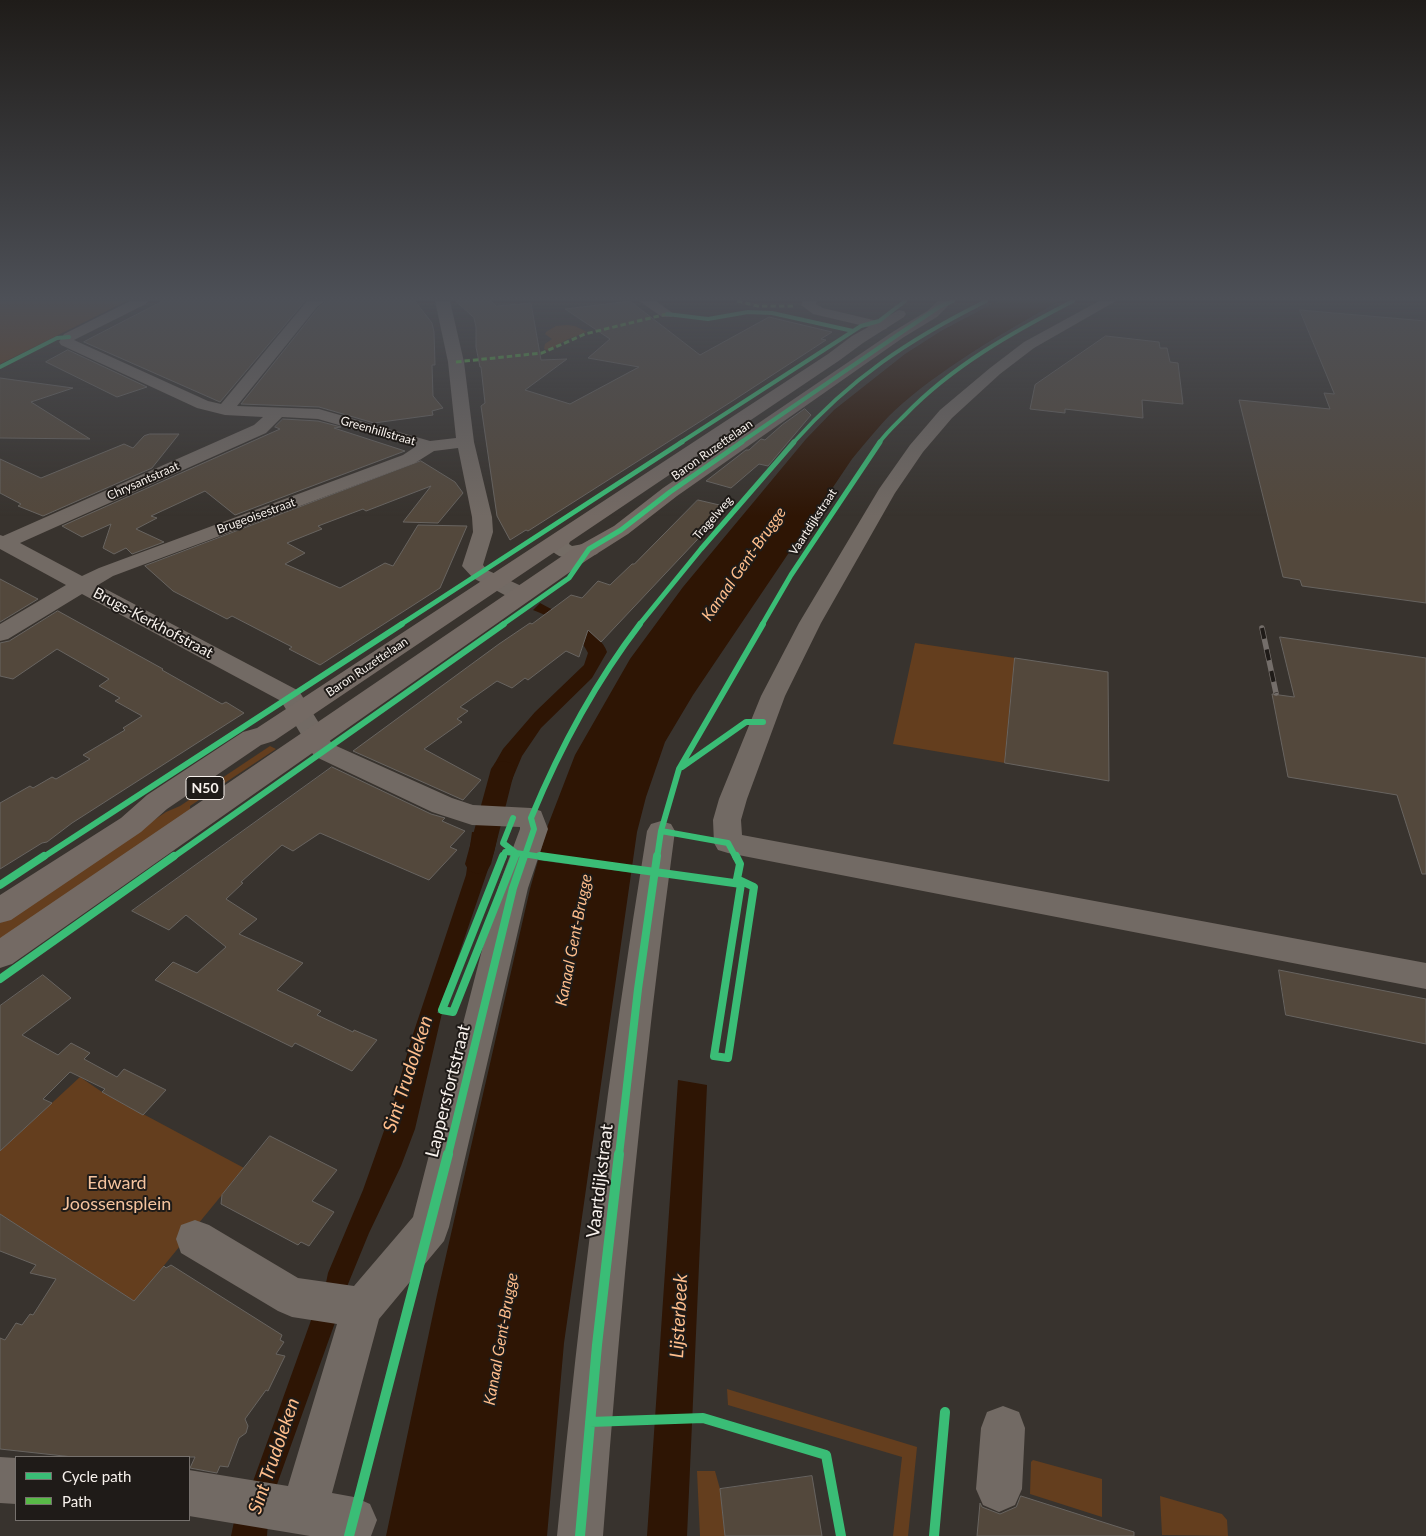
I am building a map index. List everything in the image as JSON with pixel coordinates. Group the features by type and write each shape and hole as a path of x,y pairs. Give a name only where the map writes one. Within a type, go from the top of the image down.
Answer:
{"main road":[{"name":"Baron Ruzettelaan","path":"0,911 130,825 187,800 250,758 261,746 265,735 810,373"},
{"name":"Baron Ruzettelaan","path":"0,955 589,549 621,530 670,492 844,373"},
{"name":"N50","path":"561,538 558,545 564,551 577,552 589,549"}],"street":[{"name":"Greenhillstraat","path":"130,373 183,398 225,410 319,414 429,446 465,442"},
{"path":"225,410 256,373"},
{"path":"457,373 465,442 482,517 483,532 472,566 480,574 522,595"},
{"path":"993,373 946,414 916,449 886,493 810,623 773,696 731,806 727,820 728,843 1426,976"},
{"name":"Chrysantstraat","path":"2,542 260,429 277,412"},
{"name":"Brugeoisestraat","path":"0,634 47,604 106,572 409,459 429,446"},
{"name":"Brugs-Kerkhofstraat","path":"2,542 290,696 300,712"},
{"path":"300,712 315,737"},
{"name":"Lappersfortstraat","path":"315,737 323,750 442,805 486,816 531,818 534,829 513,888 430,1227 340,1304"},
{"name":"Vaartdijkstraat","path":"580,1536 604,1276 638,988 661,831"},
{"path":"195,1239 292,1297 340,1304 274,1506"},
{"path":"999,1489 1003,1428"},
{"path":"0,1480 15,1481"},
{"path":"194,1493 354,1520"}],"green space":[{"path":"915,643 1015,658 1005,763 893,744"},
{"path":"270,746 276,749 190,806 190,815 0,944 0,923 166,812 180,806"},
{"name":"Edward Joossensplein","path":"80,1077 102,1092 244,1168 134,1302 0,1214 0,1151"},
{"path":"727,1389 917,1447 908,1536 893,1536 902,1457 728,1405"},
{"path":"1033,1460 1102,1479 1102,1517 1030,1494 1031,1462"},
{"path":"697,1471 715,1471 720,1489 725,1536 700,1536"},
{"path":"1160,1496 1222,1514 1227,1520 1228,1536 1162,1535"}],"water":[{"name":"Kanaal Gent-Brugge","path":"881,373 942,373 896,409 852,459 693,695 665,742 646,797 637,832 564,1343 547,1536 386,1536 437,1295 530,889 548,825 575,755 630,659 683,587 806,439 834,410"},
{"path":"540,603 588,631 597,638 607,652 592,678 541,728 522,756 504,799 484,798 495,763 503,749 535,712 584,665 588,653 578,638 565,626 533,610"},
{"path":"472,832 498,834 494,852 449,983 415,1129 401,1166 369,1233 346,1289 326,1283 328,1273 363,1190 391,1111 411,1040 466,875"},
{"name":"Lijsterbeek","path":"678,1080 707,1085 687,1536 647,1536"},
{"path":"314,1312 337,1317 275,1490 251,1487"},
{"path":"235,1517 268,1521 267,1536 231,1536"}],"pier":[{"path":"537,853 635,866 634,873 536,860"},
{"path":"475,916 451,984 445,1014 437,1013"}],"building":[{"path":"68,373 116,373 147,387 117,397"},
{"path":"154,373 245,373 220,402"},
{"path":"266,373 432,373 433,396 443,408 432,411 433,415 374,423 319,407 241,404"},
{"path":"482,373 548,373 525,390 570,404 628,373 776,373 528,531 526,530 510,540 497,516 481,406 485,403"},
{"path":"1053,373 1179,373 1183,404 1142,400 1143,418 1065,409 1065,413 1030,409 1035,385"},
{"path":"1325,373 1426,373 1426,603 1302,586 1300,580 1283,577 1239,400 1330,409 1324,393 1334,394"},
{"path":"0,378 73,388 31,402 90,439 0,438"},
{"path":"805,409 811,415 768,466 759,464 731,488 706,481 761,439 765,440"},
{"path":"283,419 318,421 341,427 334,428 405,451 235,515 205,491 151,516 157,518 136,529 164,542 132,554 126,548 114,554 103,548 111,524 82,537 62,526 280,429 275,427"},
{"path":"150,434 179,434 152,468 43,516 18,506 21,504 0,493 0,459 41,478 124,444 133,448 144,436"},
{"path":"421,461 455,482 463,493 438,523 403,522 431,486 366,511 363,509 318,526 322,529 287,543 305,553 285,564 340,588 385,563 393,566 418,525 467,526 440,588 320,665 289,649 292,647 232,616 227,619 173,591 145,566"},
{"path":"698,500 728,507 601,642 588,630 579,657 566,651 528,680 525,678 512,688 497,681 460,707 468,711 457,719 462,722 424,749 481,780 463,800 353,751 499,644 530,623 532,624 571,595 582,598 598,581 610,585 634,564"},
{"path":"0,579 38,599 0,622"},
{"path":"58,611 222,704 226,702 244,713 72,823 47,842 42,843 0,869 0,803 30,786 33,788 52,777 56,779 90,759 83,755 125,730 123,728 142,716 115,701 120,698 99,686 109,679 57,649 13,679 0,676 0,643 9,641"},
{"path":"1280,637 1426,658 1426,874 1422,874 1397,795 1288,777 1272,694 1294,697"},
{"path":"1015,658 1108,672 1109,781 1005,763"},
{"path":"332,767 431,814 445,818 442,821 465,831 450,847 457,850 429,880 320,833 293,851 282,845 241,882 243,883 226,899 257,919 239,934 303,963 277,990 321,1011 317,1015 353,1032 354,1030 377,1040 352,1071 295,1043 292,1047 155,980 173,962 197,973 226,947 186,915 169,930 132,911"},
{"path":"1279,970 1426,999 1426,1044 1286,1015"},
{"path":"43,975 71,998 22,1035 58,1055 71,1043 90,1053 84,1059 117,1077 124,1069 166,1090 143,1115 102,1092 105,1089 70,1072 43,1099 52,1103 0,1151 0,1006"},
{"path":"270,1136 337,1170 312,1201 334,1212 309,1246 301,1242 298,1245 221,1204 222,1195"},
{"path":"0,1214 134,1301 164,1266 166,1268 171,1265 282,1335 280,1340 284,1342 276,1354 285,1356 268,1391 266,1390 245,1419 248,1426 246,1433 239,1438 228,1467 220,1466 217,1473 190,1468 195,1457 190,1456 64,1456 0,1449 0,1338 5,1340 16,1323 22,1325 30,1314 33,1315 56,1279 30,1273 36,1265 0,1251"},
{"path":"812,1476 822,1536 725,1536 720,1489"},
{"path":"1021,1496 1134,1532 1134,1536 977,1536 980,1503 982,1507 1000,1514 1016,1507"}],"waterway":[{"name":"Sint Trudoleken","path":"478,864 503,769"}],"railway":[{"path":"1262,628 1276,693"}],"cycle path":[{"path":"0,885 789,373"},
{"path":"0,979 569,578 589,549 621,530 670,492 843,373"},
{"name":"Tragelweg","path":"349,1536 430,1227 513,888 534,829 531,818 554,764 581,711 617,655 658,601 745,498 819,415 866,373"},
{"path":"580,1536 597,1345 638,989 661,831 679,769 791,575 884,436 919,400 953,373"},
{"path":"682,767 746,722 763,722"},
{"path":"513,818 503,843 516,853 453,1012 442,1010 505,852 530,855 741,884 714,1056 728,1058 754,887 737,879 740,864 728,843 661,831"},
{"path":"934,1536 945,1412"},
{"path":"590,1422 703,1418 826,1455 841,1536"}]}
